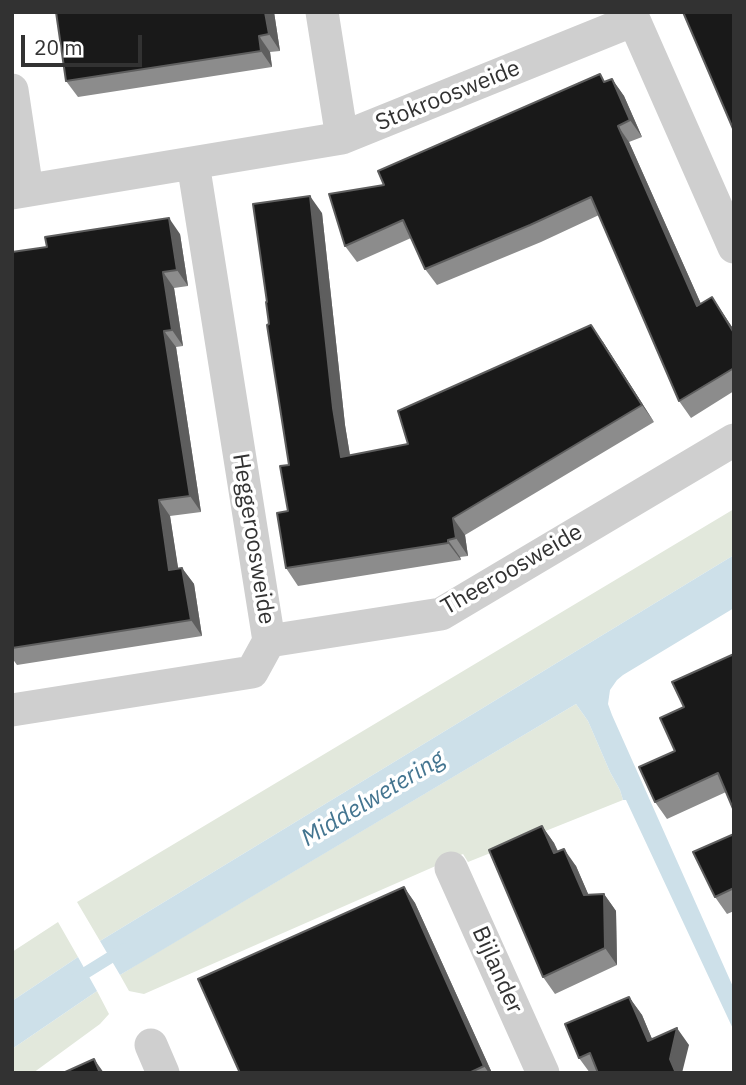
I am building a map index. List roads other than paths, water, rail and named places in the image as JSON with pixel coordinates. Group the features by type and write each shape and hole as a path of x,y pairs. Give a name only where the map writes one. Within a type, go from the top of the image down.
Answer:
{"street":[{"path":"322,12 342,138"},
{"name":"Stokroosweide","path":"20,192 342,138 634,20 734,247"},
{"path":"12,90 20,192"},
{"name":"Heggeroosweide","path":"12,710 252,672 269,641 193,163"},
{"name":"Theeroosweide","path":"269,641 441,614 734,440"},
{"name":"Bijlander","path":"451,868 543,1073"}],"water":[{"path":"734,555 734,608 623,675 610,690 608,704 734,989 734,1031 588,721 576,704 120,975 100,941"},
{"path":"78,957 97,991 12,1049 12,1001"}],"waterway":[{"name":"Middelwetering","path":"74,980 124,949"}]}
